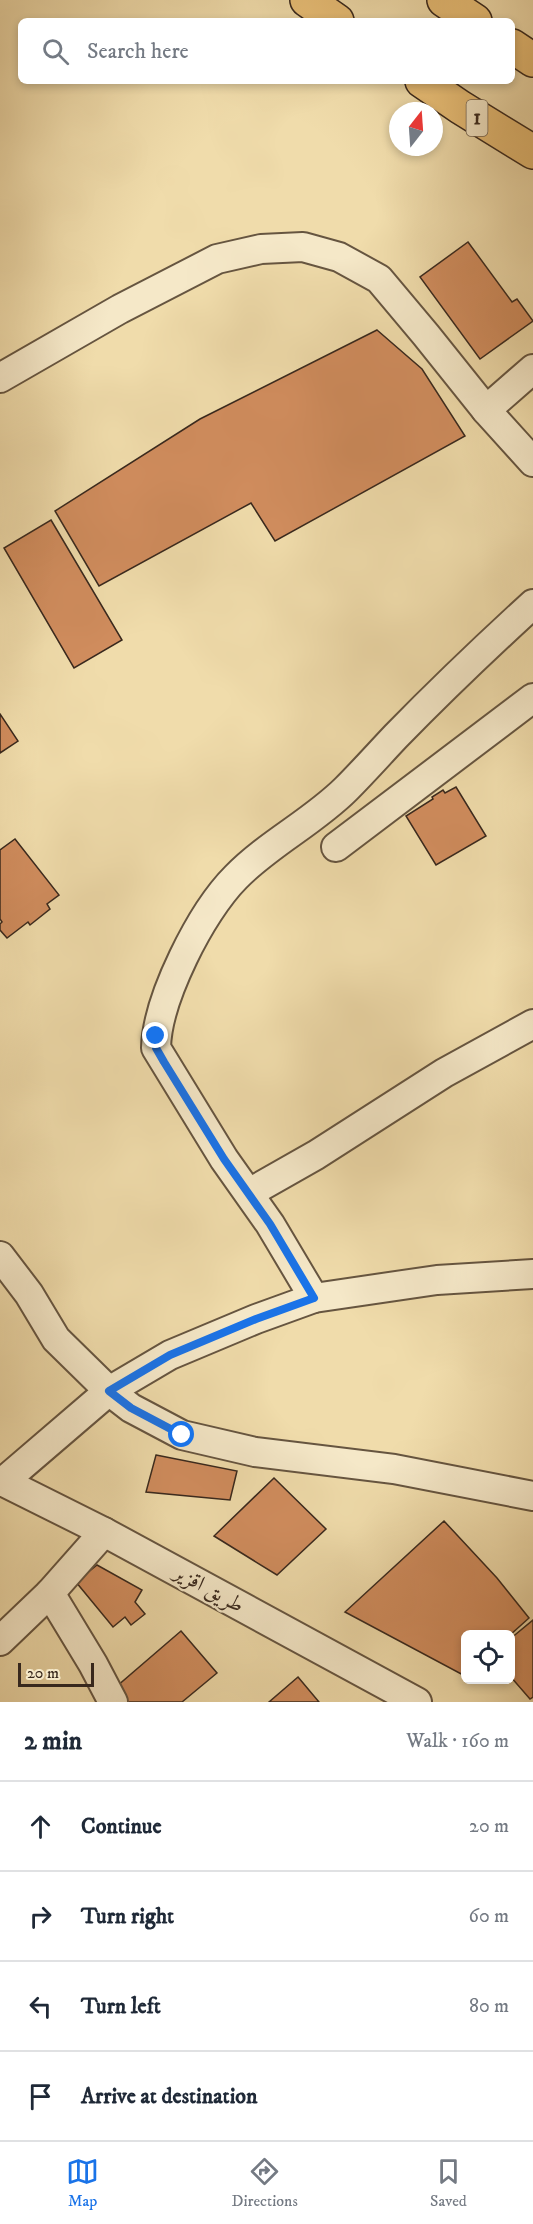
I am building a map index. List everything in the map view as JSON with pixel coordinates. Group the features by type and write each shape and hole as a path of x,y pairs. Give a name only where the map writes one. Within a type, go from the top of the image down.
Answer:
{"highway":[{"path":"307,0 333,18"},
{"path":"444,0 471,18"},
{"path":"515,48 533,60"},
{"name":"1","path":"426,84 533,152"}],"street":[{"path":"0,378 120,309 217,259 261,249 303,247 339,257 379,279 486,410 533,462"},
{"path":"486,410 533,369"},
{"path":"314,1298 270,1224 224,1159 156,1048 156,1036 165,1003 187,950 214,904 236,877 344,791 461,671 533,604"},
{"path":"336,847 533,698"},
{"path":"249,1193 316,1155 444,1073 533,1024"},
{"path":"0,1256 29,1294 56,1339 109,1391 131,1408 182,1435 255,1452 394,1469 533,1496"},
{"path":"1,1481 109,1391 170,1355 256,1319 314,1298 437,1280 533,1274"},
{"name":"طريق اقزير","path":"1,1481 104,1532 417,1702"},
{"path":"0,1641 50,1593 104,1532"},
{"path":"50,1593 113,1702"}],"building":[{"path":"468,242 512,302 517,299 533,321 480,359 420,277"},
{"path":"377,330 422,369 465,436 275,541 251,503 99,586 55,511 200,419"},
{"path":"51,520 122,640 74,668 4,548"},
{"path":"0,714 18,741 0,753"},
{"path":"456,787 486,836 436,865 406,816 443,790 445,793"},
{"path":"15,839 59,895 47,904 50,909 30,925 28,922 7,938 0,930 2,922 0,919 0,850"},
{"path":"156,1455 237,1471 230,1500 146,1492"},
{"path":"274,1478 326,1529 277,1575 214,1536"},
{"path":"444,1521 497,1578 529,1618 515,1631 461,1630 461,1674 345,1612"},
{"path":"97,1565 142,1590 135,1602 145,1614 131,1625 125,1617 113,1627 76,1582"},
{"path":"533,1620 533,1697 530,1699 515,1682 515,1635"},
{"path":"181,1631 217,1673 182,1702 123,1702 116,1687"},
{"path":"298,1677 319,1702 269,1702"}],"route":[{"path":"156,1036 156,1048 164,1062 224,1159 270,1224 314,1298 256,1319 170,1355 109,1391 131,1408 182,1435"}]}
